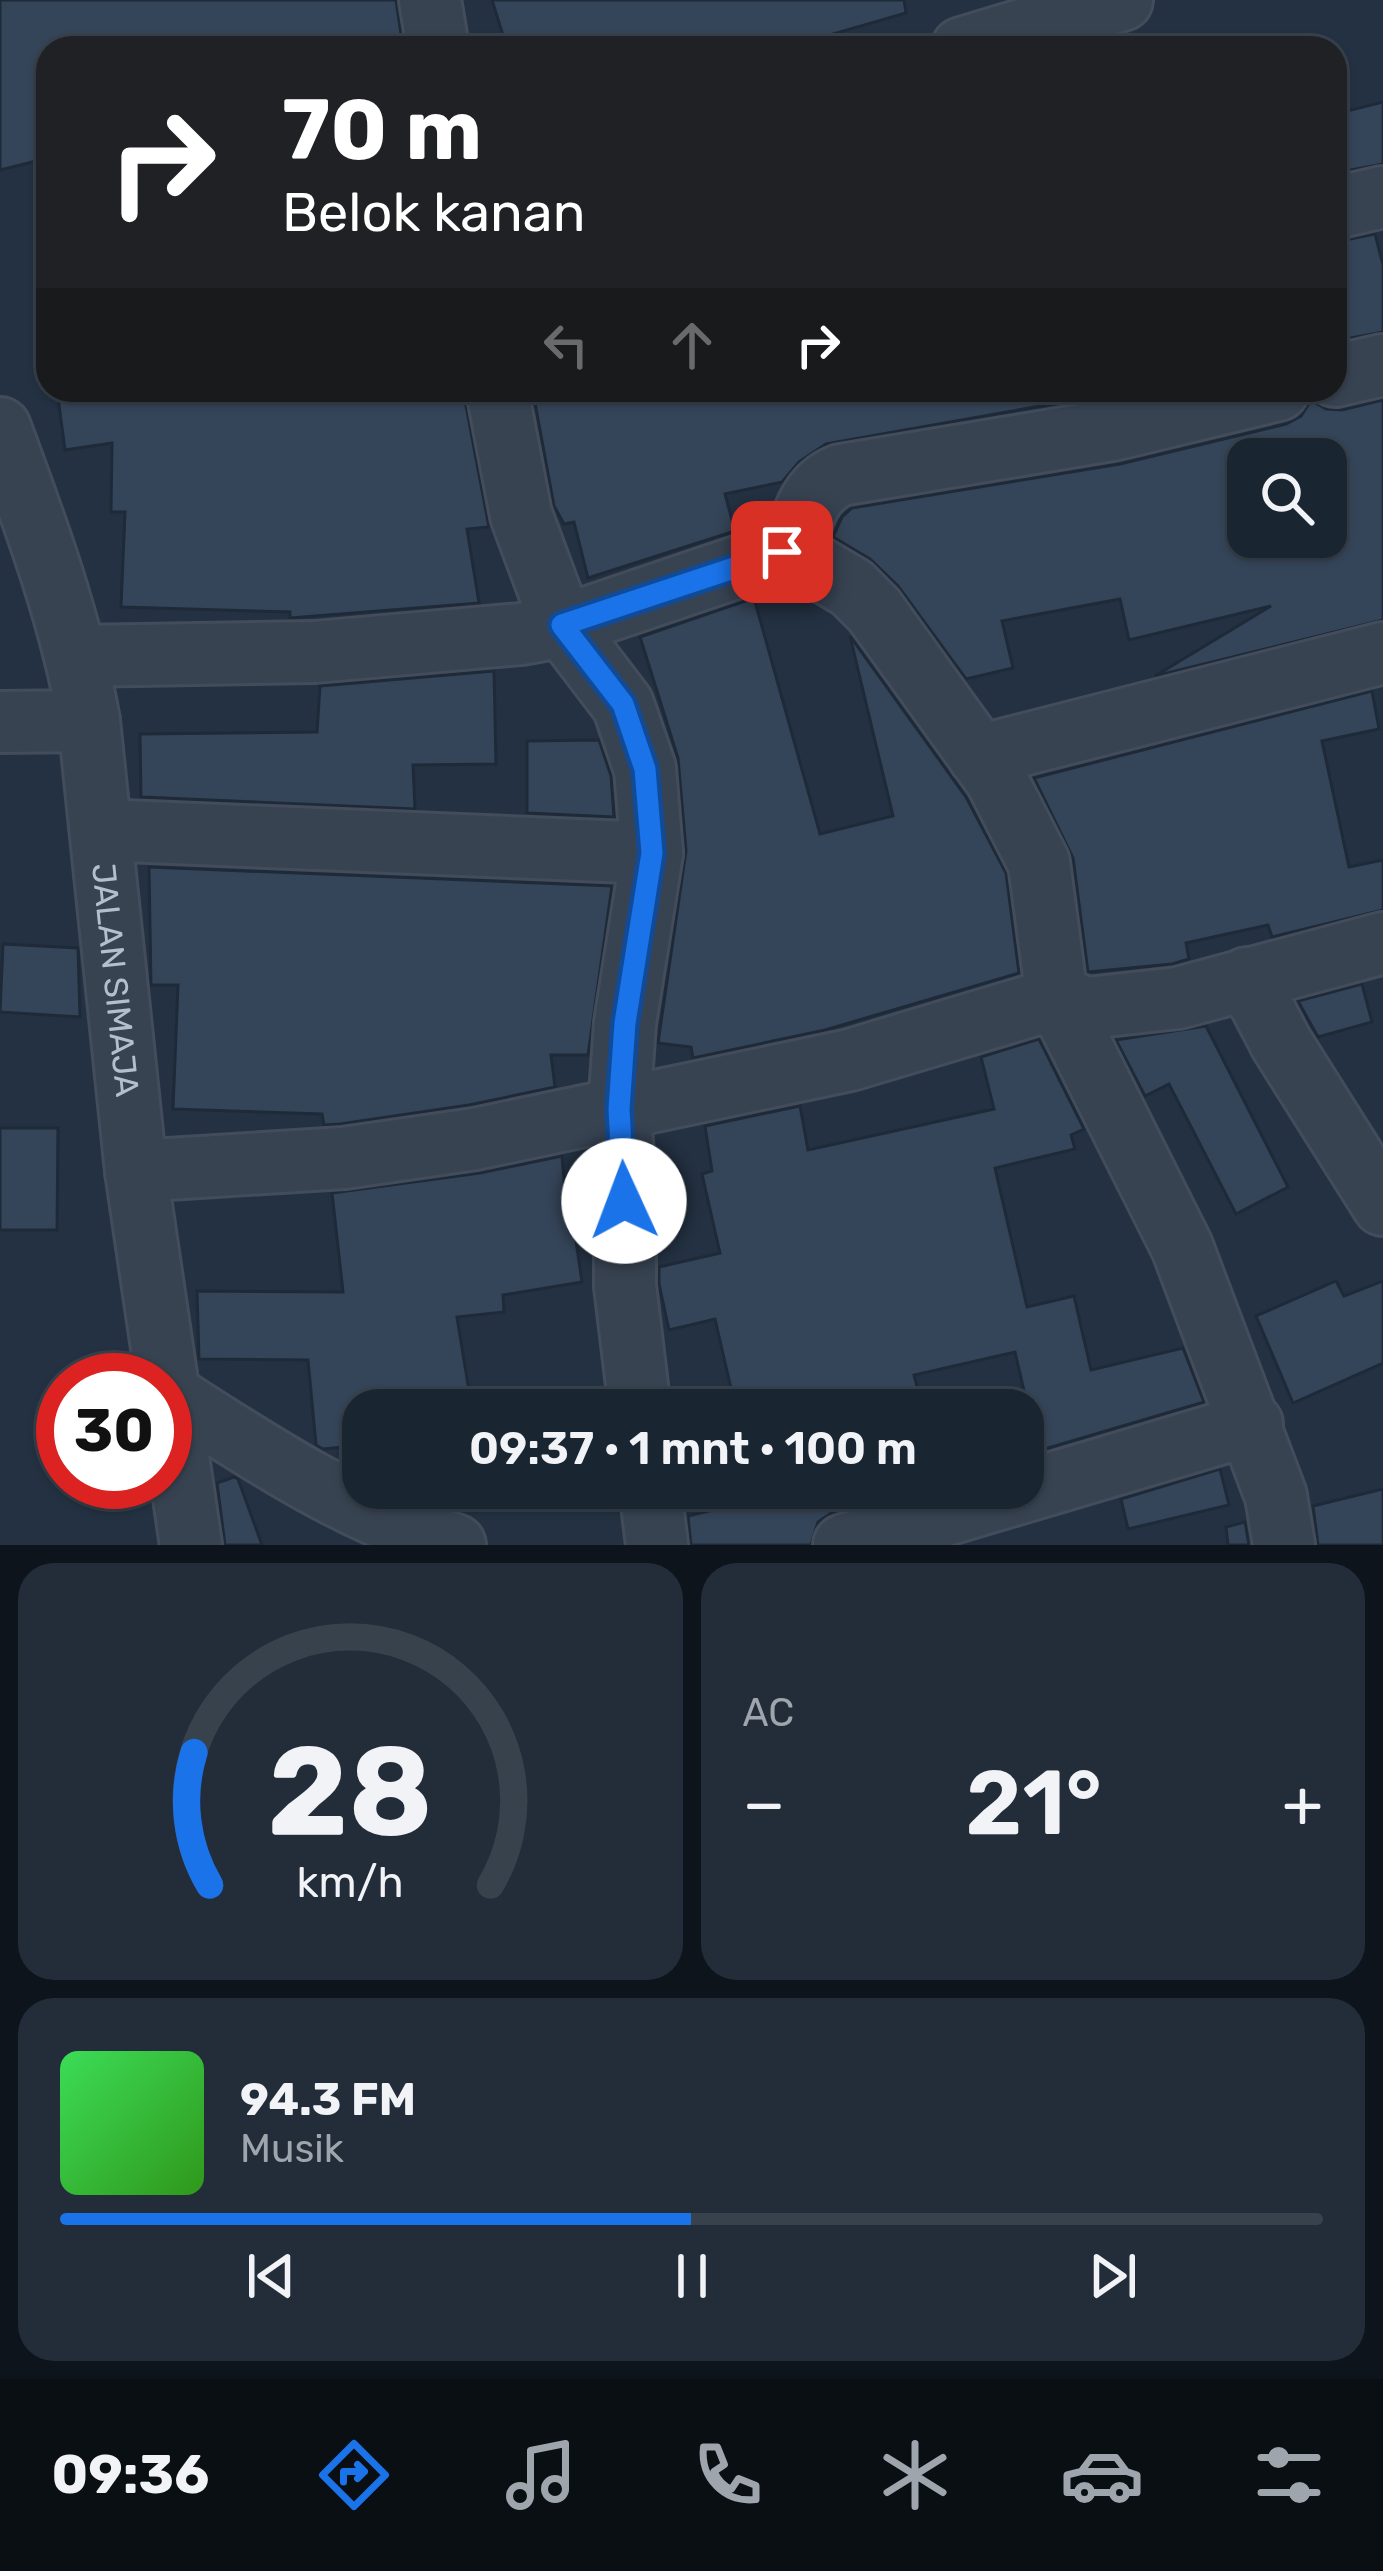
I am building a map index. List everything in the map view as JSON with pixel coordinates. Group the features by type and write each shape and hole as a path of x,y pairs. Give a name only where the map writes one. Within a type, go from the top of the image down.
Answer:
{"street":[{"path":"430,0 436,36"},
{"path":"990,36 1045,12 1122,0"},
{"path":"1347,205 1383,197"},
{"path":"1347,373 1383,365"},
{"path":"499,402 521,515 562,625 630,718 645,769 652,853 625,1023 619,1109 625,1175 625,1286 637,1389"},
{"path":"793,553 808,504 818,490 841,476 1112,430 1228,402"},
{"name":"JALAN SIMAJA","path":"0,428 49,560 78,656 89,721 136,1171 161,1353"},
{"path":"78,656 418,646 562,625 771,555 793,553 853,588 874,610 996,779 1039,862 1057,998 1182,1247 1252,1424 1276,1496 1284,1545"},
{"path":"980,756 1383,653"},
{"path":"0,722 89,721"},
{"path":"101,830 652,853"},
{"path":"136,1171 344,1158 475,1139 850,1060 1057,998 1088,1008 1178,998 1383,943"},
{"path":"1247,978 1280,1043 1383,1205"},
{"path":"192,1409 295,1476 365,1511 455,1545"},
{"path":"844,1545 1252,1424"},
{"name":"JALAN SIMAJA","path":"185,1509 190,1545"},
{"path":"653,1509 657,1545"}],"building":[{"path":"0,0 396,0 401,36 36,36 36,161 0,170"},
{"path":"492,0 904,0 906,13 826,36 503,36"},
{"path":"1383,102 1383,164 1347,171 1347,111"},
{"path":"1375,234 1383,265 1383,332 1347,339 1347,240"},
{"path":"1383,400 1383,620 1155,676 1271,606 1129,640 1120,599 1002,621 1013,668 966,679 898,586 870,559 833,537 852,508 1120,464 1227,438 1227,558 1347,558 1347,438 1228,438 1286,424 1301,416 1310,402 1342,410"},
{"path":"59,402 465,402 489,527 467,529 479,603 290,618 290,612 121,607 125,512 111,512 112,443 65,450"},
{"path":"535,402 1063,402 826,444 799,462 782,482 725,494 735,531 588,578 574,522 564,524 554,506"},
{"path":"754,598 820,834 893,816 850,636 966,797 1006,873 1019,973 825,1030 693,1058 691,1047 658,1043 686,851 678,758 640,637"},
{"path":"494,671 496,764 413,765 415,809 141,797 140,734 317,732 320,686"},
{"path":"1372,691 1379,729 1322,741 1349,867 1383,860 1383,910 1272,937 1268,925 1186,943 1189,959 1172,964 1088,972 1073,858 1034,778"},
{"path":"599,740 611,776 614,817 527,813 527,741"},
{"path":"149,867 612,886 588,1055 551,1055 555,1087 340,1124 324,1125 322,1114 173,1109 178,985 151,985"},
{"path":"3,944 78,948 80,1017 0,1012"},
{"path":"1362,984 1372,1022 1318,1037 1298,1001"},
{"path":"1206,1026 1288,1187 1236,1214 1169,1084 1145,1096 1116,1040"},
{"path":"1039,1039 1084,1129 1071,1135 1075,1149 995,1168 1027,1307 1074,1296 1091,1370 1183,1348 1204,1402 1044,1449 1044,1389 1024,1389 1015,1352 914,1375 918,1389 731,1389 715,1319 669,1330 659,1284 659,1267 720,1253 702,1174 712,1171 705,1126 800,1106 808,1150 994,1109 981,1057"},
{"path":"0,1128 58,1128 57,1230 0,1230"},
{"path":"562,1156 567,1214 572,1213 582,1282 503,1295 504,1312 457,1317 469,1389 342,1389 342,1447 323,1449 316,1445 308,1360 199,1359 197,1291 343,1292 332,1193 480,1173"},
{"path":"1336,1281 1344,1296 1383,1281 1383,1363 1293,1403 1256,1316"},
{"path":"1220,1469 1229,1505 1128,1529 1121,1499"},
{"path":"234,1477 262,1545 225,1545 217,1483"},
{"path":"1383,1489 1383,1545 1318,1545 1313,1506"},
{"path":"717,1509 843,1509 818,1522 811,1545 691,1545 688,1516"},
{"path":"1245,1522 1249,1545 1228,1545 1226,1527"}],"route":[{"path":"624,1201 619,1109 625,1023 652,853 645,769 623,704 562,625 782,552"}]}
